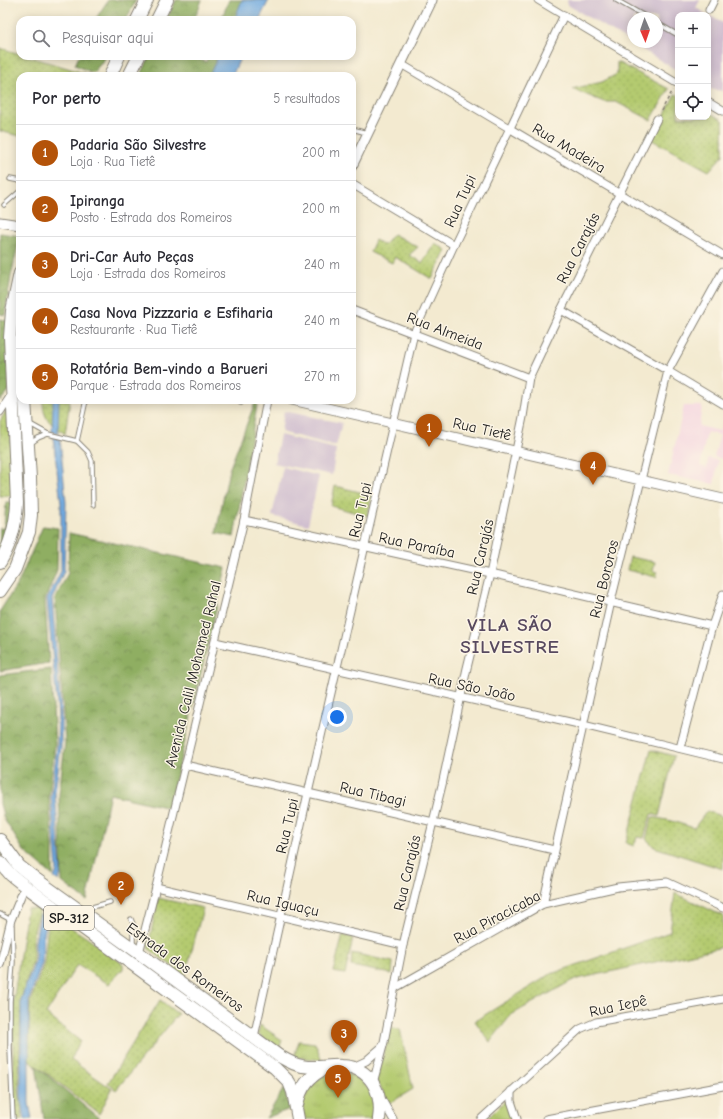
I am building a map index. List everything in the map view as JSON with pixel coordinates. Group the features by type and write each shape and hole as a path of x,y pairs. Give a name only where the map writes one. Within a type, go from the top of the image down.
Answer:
{"main road":[{"path":"139,16 147,0"},
{"path":"159,16 167,0"},
{"path":"112,72 118,60"},
{"path":"131,72 137,60"},
{"path":"0,562 10,541 16,521 17,503 10,342 11,318 16,293"},
{"path":"0,591 15,569 24,549 29,532 31,515 25,404"},
{"name":"Estrada dos Romeiros","path":"0,840 19,866 279,1056 302,1066 327,1067"},
{"name":"Estrada dos Romeiros","path":"0,862 11,875 25,886 274,1067 289,1082 294,1092 298,1119"},
{"name":"Estrada dos Romeiros","path":"297,1106 298,1098 305,1082 318,1071 335,1065 353,1068 364,1074 373,1083 381,1105 380,1117"}],"street":[{"path":"356,158 432,0"},
{"path":"538,0 675,83"},
{"path":"709,10 714,0"},
{"name":"Rua Tupi","path":"254,1037 308,792 414,333 509,128 564,15"},
{"name":"Rua Madeira","path":"401,64 723,255"},
{"path":"711,104 723,111"},
{"name":"Rua Carajás","path":"373,1083 403,945 490,574 523,417 529,378 561,310 657,119"},
{"path":"356,186 454,245"},
{"path":"0,222 16,224"},
{"name":"Rua Bororos","path":"543,904 554,850 612,602 668,371 723,271"},
{"path":"561,310 723,404"},
{"name":"Rua Almeida","path":"356,311 529,378"},
{"path":"0,412 13,392"},
{"name":"Avenida Calil Mohamed Rahal","path":"136,951 156,886 215,642 244,520 266,404"},
{"name":"Rua Tietê","path":"309,404 723,499"},
{"name":"Rua Paraíba","path":"244,520 490,574 712,626"},
{"path":"680,748 712,626 723,594"},
{"path":"715,616 723,619"},
{"name":"Rua São João","path":"215,642 584,725 723,759"},
{"name":"Rua Tibagi","path":"185,765 308,792 554,850"},
{"name":"Rua Piracicaba","path":"394,988 543,904 618,887 667,882 723,908"},
{"path":"0,965 11,920 25,886"},
{"name":"Rua Iguaçu","path":"156,886 403,945"},
{"name":"Rua Iepê","path":"481,1119 580,1029 587,1025 596,1022 723,999"},
{"path":"353,1068 366,1061 382,1047"},
{"path":"546,1119 723,1086"},
{"path":"511,1091 511,1101 517,1119"},
{"path":"379,1096 393,1119"}],"lane":[{"path":"616,0 637,12"},
{"path":"663,26 675,33"},
{"path":"356,130 368,133"},
{"path":"10,179 16,180"},
{"path":"4,205 16,194"},
{"path":"77,441 85,404"},
{"path":"26,422 49,434 77,441 88,452 92,461 93,505"},
{"path":"28,444 49,434"},
{"path":"80,911 110,902"},
{"path":"0,914 11,920 13,962 10,1001 10,1049 13,1119"},
{"path":"131,919 134,924 136,951"}],"path":[{"path":"657,119 675,88"}],"shaded area":[{"path":"567,0 700,0 696,8 703,12 675,12 675,69 640,48 663,48 663,12 627,12 627,40 568,5"},
{"path":"711,17 723,23 723,91 711,89"},
{"path":"684,406 702,406 699,426 720,431 721,426 723,427 723,459 714,457 720,435 707,432 700,466 707,468 708,458 718,460 714,484 668,475"},
{"path":"284,411 342,423 336,446 281,432"},
{"path":"280,435 336,449 332,475 274,463"},
{"path":"283,467 319,476 308,525 272,516"}],"green space":[{"path":"108,0 136,0 128,16 98,16"},
{"path":"176,0 202,0 196,16 168,16"},
{"path":"229,0 268,0 259,16 223,16"},
{"path":"0,48 16,53 16,60 40,60 81,72 16,72 16,135 0,131"},
{"path":"77,60 104,60 94,72 75,65"},
{"path":"148,60 201,60 206,62 207,60 236,60 230,72 142,72"},
{"path":"617,62 669,89 651,120 616,102 604,102 572,89 602,82 617,74"},
{"path":"675,94 675,120 711,120 711,114 723,120 723,155 709,171 652,140"},
{"path":"0,233 16,235 16,254 5,315 0,314"},
{"path":"393,234 418,247 409,255 422,263 435,243 446,250 432,279 395,257 392,263 370,252 375,240 384,245"},
{"path":"0,319 7,320 9,391 0,401"},
{"path":"10,404 12,496 0,496 0,421"},
{"path":"43,404 69,404 65,434 48,420"},
{"path":"254,404 257,404 234,537 216,533 229,470"},
{"path":"335,486 372,495 368,516 331,506"},
{"path":"6,502 14,502 13,521 0,557 0,528 4,529"},
{"path":"43,526 58,528 57,570 45,600 49,663 0,671 0,611 19,581"},
{"path":"69,533 226,568 169,808 110,794 87,901 62,882 59,795 65,742 55,599 68,573"},
{"path":"630,557 655,562 653,571 657,572 656,577 627,570"},
{"path":"51,669 55,745 49,796 53,846 53,876 24,851 4,819 0,803 0,675"},
{"path":"651,750 674,756 659,816 651,814 644,838 637,837 634,846 626,843"},
{"path":"707,811 723,817 723,869 654,847 646,839 652,817 694,828"},
{"path":"675,893 723,916 723,947 573,980 511,1015 490,1042 475,1021 551,974 670,932"},
{"path":"158,898 203,908 185,976 148,948"},
{"path":"27,908 40,909 33,935 33,960 21,999 19,1090 23,1119 16,1119 13,1084 13,1003"},
{"path":"49,913 123,964 123,969 109,984 77,965 46,1014 80,1041 71,1060 112,1089 99,1114 28,1059 30,1002 44,963"},
{"path":"343,935 353,938 345,974 333,972"},
{"path":"352,953 393,962 392,974 351,966"},
{"path":"160,1000 178,1014 116,1090 108,1083"},
{"path":"260,1025 282,1040 279,1049 258,1034"},
{"path":"391,1028 400,1029 413,1089 390,1103 376,1080"},
{"path":"299,1041 315,1043 322,1060 294,1057"},
{"path":"36,1066 100,1119 44,1119"},
{"path":"340,1072 349,1074 356,1078 368,1088 373,1102 371,1119 304,1119 304,1101 310,1086 323,1077"},
{"path":"284,1088 290,1109 266,1118"},
{"path":"508,1098 512,1119 487,1119"}],"water":[{"path":"242,0 269,0 261,16 236,16"},
{"path":"216,60 239,60 234,72 211,72"},
{"path":"53,404 59,404 58,434 52,432"},
{"path":"53,437 60,438 66,503 64,571 52,599 61,714 61,747 55,793 61,870 59,881 54,878 57,870 51,796 57,748 58,715 47,599 61,571 61,503"},
{"path":"40,914 47,919 43,940 42,963 29,1000 29,1103 32,1119 25,1119 21,1097 21,999 35,961 35,942"}],"place":[{"name":"Padaria São Silvestre","path":"429,447"},
{"name":"Casa Nova Pizzzaria e Esfiharia","path":"593,485"},
{"name":"Ipiranga","path":"121,905"},
{"name":"Dri-Car Auto Peças","path":"344,1053"},
{"name":"Rotatória Bem-vindo a Barueri","path":"338,1098"}],"district":[{"name":"VILA SÃO SILVESTRE","path":"510,636"}]}
